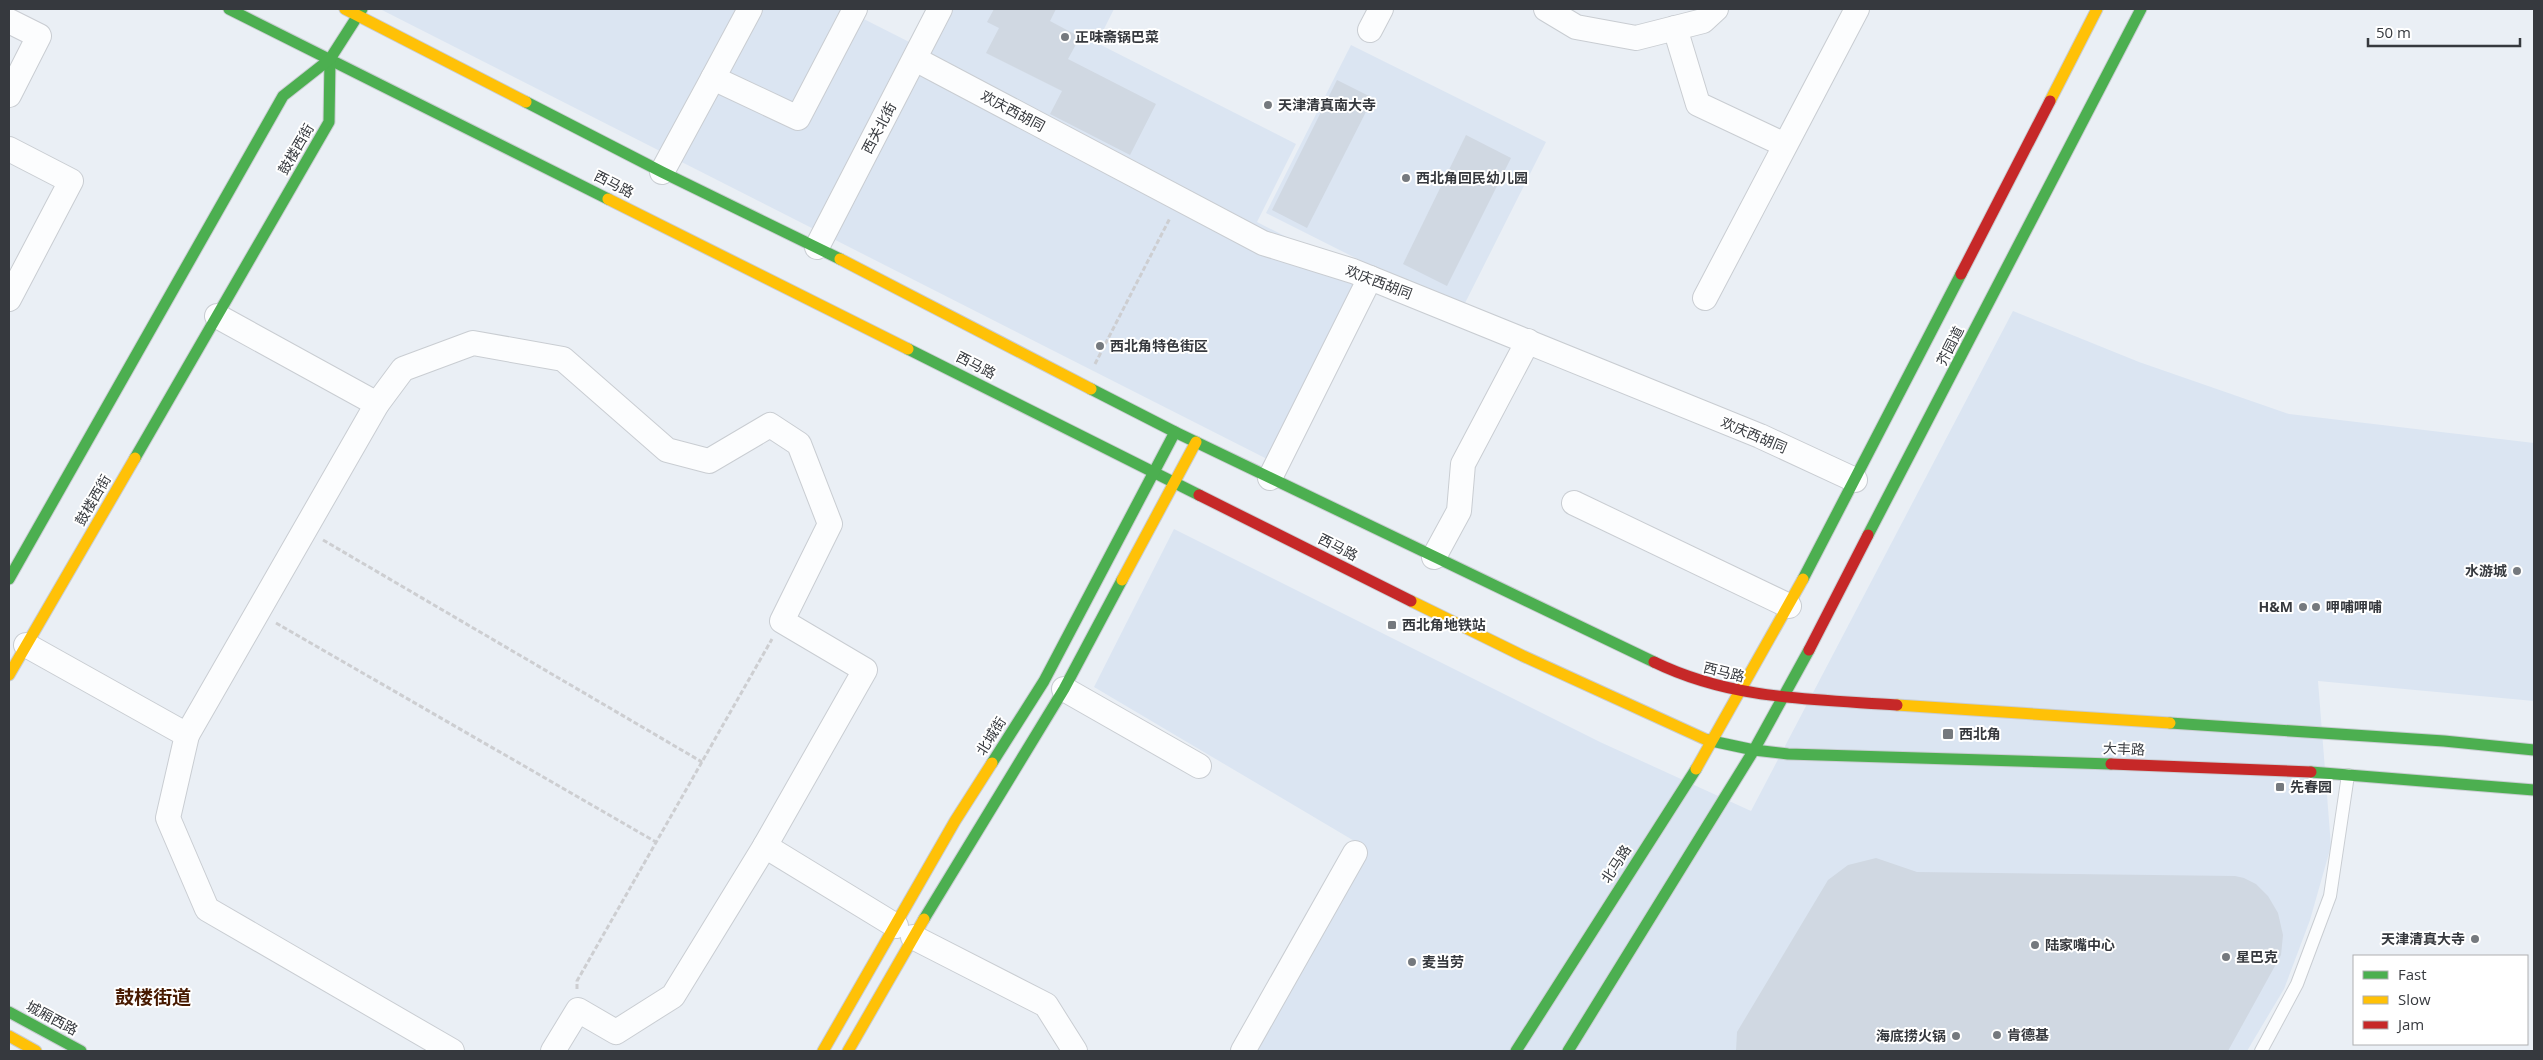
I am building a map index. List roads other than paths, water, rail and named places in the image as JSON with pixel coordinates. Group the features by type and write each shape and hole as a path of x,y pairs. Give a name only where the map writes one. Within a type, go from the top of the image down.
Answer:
{"main road":[{"name":"西马路","path":"229,9 1523,656 1713,742"},
{"name":"西马路","path":"345,9 360,12 662,172 817,247 1175,432 1660,667 1711,685 1741,692 1784,697"},
{"name":"芥园道","path":"1741,692 1855,480 2097,9"},
{"name":"芥园道","path":"1784,697 2141,9"},
{"path":"12,564 283,96 330,59 360,12"},
{"name":"鼓楼西街","path":"9,675 329,122 330,59"},
{"name":"北城街","path":"848,1051 955,821 1044,681 1175,432"},
{"name":"北城街","path":"823,1051 905,932 1064,689 1196,442"},
{"name":"北马路","path":"1516,1051 1713,742 1741,692"},
{"path":"1568,1051 1754,750 1784,697 2434,740 2534,750"},
{"name":"大丰路","path":"1713,742 1788,754 2169,765 2348,775 2534,790"},
{"name":"城厢西路","path":"9,1012 81,1051"},
{"path":"9,1036 36,1051"}],"street":[{"path":"662,172 750,9"},
{"path":"713,78 798,118 855,9"},
{"name":"西关北街","path":"817,247 940,9"},
{"path":"1370,30 1381,9"},
{"path":"1546,9 1576,27 1636,38 1703,21 1716,9"},
{"path":"1705,298 1856,9"},
{"path":"9,20 39,36 9,95"},
{"path":"1675,28 1698,104 1785,145"},
{"name":"欢庆西胡同","path":"915,59 1263,244 1370,278 1760,436 1855,480"},
{"path":"9,149 71,181 9,299"},
{"path":"1270,478 1370,278"},
{"path":"217,316 377,404"},
{"path":"1434,557 1459,511 1463,464 1528,341"},
{"path":"452,1051 207,909 168,818 187,735 377,404 403,370 473,343 563,359 667,450 709,461 770,425 799,444 830,524 782,622 865,670 765,846 673,996 616,1032 578,1010 553,1051"},
{"path":"1574,503 1788,606"},
{"path":"26,645 187,735"},
{"path":"1064,689 1199,766"},
{"path":"765,846 905,932 1046,1005 1075,1051"},
{"path":"1243,1051 1355,854"}],"lane":[{"path":"2261,1051 2297,984 2330,896 2348,775"}],"place":[{"name":"正味斋锅巴菜","path":"1065,37"},
{"name":"天津清真南大寺","path":"1268,105"},
{"name":"西北角回民幼儿园","path":"1406,178"},
{"name":"西北角特色街区","path":"1100,346"},
{"name":"水游城","path":"2517,571"},
{"name":"H&M","path":"2303,607"},
{"name":"呷哺呷哺","path":"2316,607"},
{"name":"西北角地铁站","path":"1392,625"},
{"name":"西北角","path":"1948,734"},
{"name":"先春园","path":"2280,787"},
{"name":"天津清真大寺","path":"2475,939"},
{"name":"陆家嘴中心","path":"2035,945"},
{"name":"星巴克","path":"2226,957"},
{"name":"麦当劳","path":"1412,962"},
{"name":"肯德基","path":"1997,1035"},
{"name":"海底捞火锅","path":"1956,1036"}],"district":[{"name":"鼓楼街道","path":"153,997"}]}
